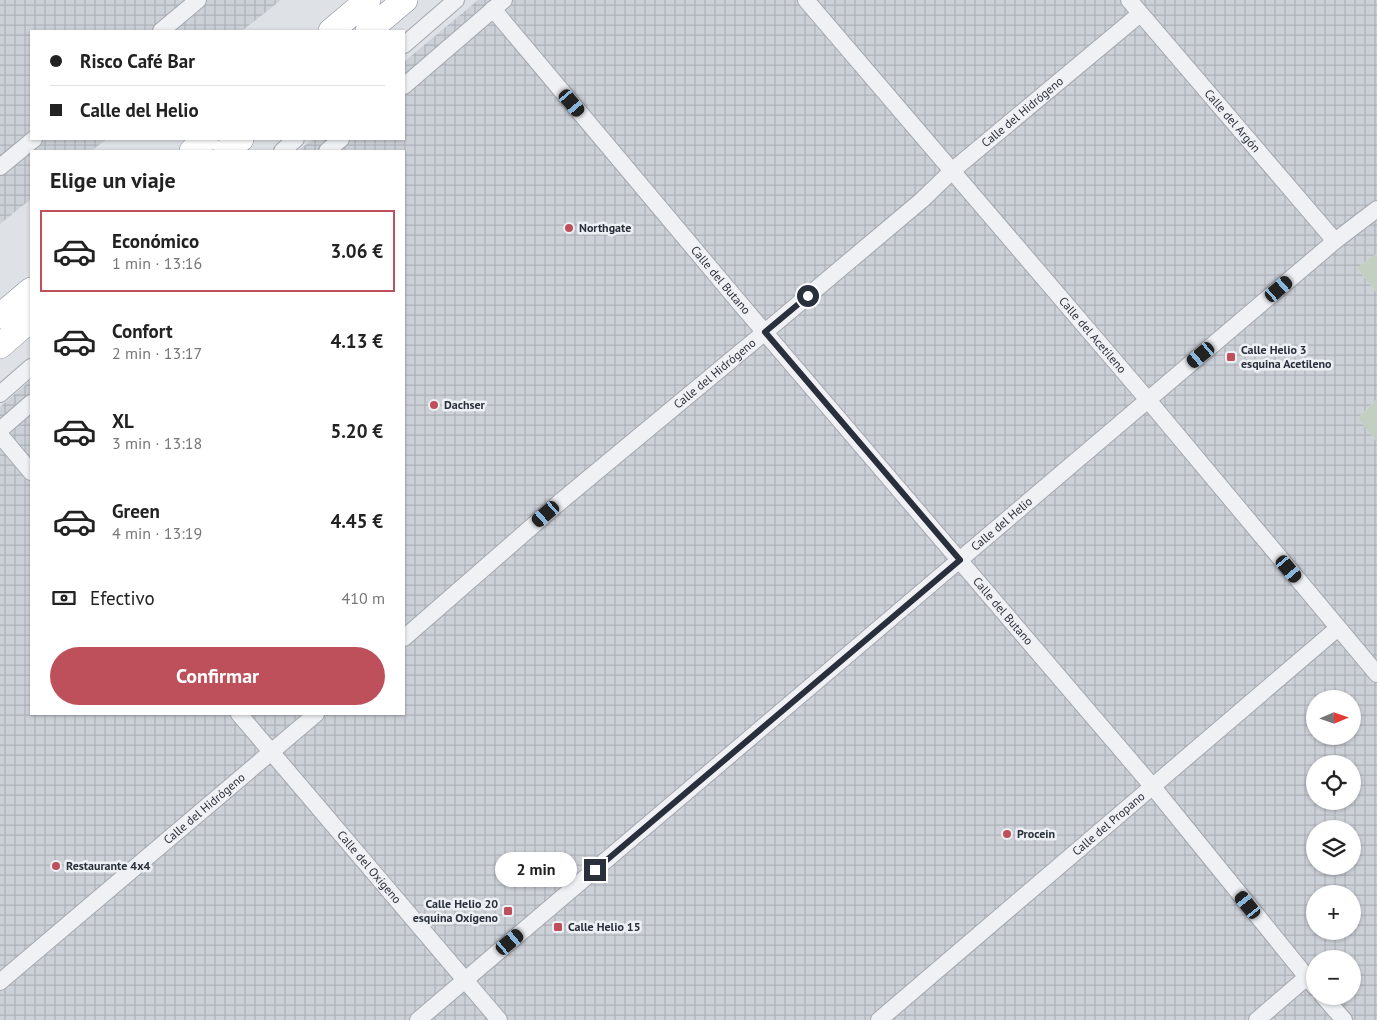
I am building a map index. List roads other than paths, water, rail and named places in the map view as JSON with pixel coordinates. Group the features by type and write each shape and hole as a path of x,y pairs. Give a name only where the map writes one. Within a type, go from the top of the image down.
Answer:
{"highway":[{"path":"332,30 368,0"},
{"path":"369,30 405,0"},
{"path":"193,150 205,140"},
{"path":"227,150 240,140"},
{"path":"0,316 30,291"},
{"path":"0,346 30,320"}],"street":[{"path":"162,30 198,0"},
{"path":"405,44 456,0"},
{"name":"Calle del Acetileno","path":"806,0 1148,400 1377,674"},
{"name":"Calle del Argón","path":"1129,0 1336,241"},
{"path":"405,85 499,5"},
{"name":"Calle del Butano","path":"499,5 765,332 1153,787 1306,976"},
{"name":"Calle del Hidrógeno","path":"405,637 560,502 922,200 953,170 1140,14"},
{"path":"0,167 33,140"},
{"path":"283,150 295,140"},
{"path":"328,150 340,140"},
{"name":"Calle del Helio","path":"418,1020 1336,241 1377,209"},
{"path":"0,394 30,368"},
{"path":"0,430 30,404"},
{"path":"0,436 30,471"},
{"name":"Calle del Propano","path":"879,1020 1338,628"},
{"name":"Calle del Oxígeno","path":"240,715 499,1020"},
{"name":"Calle del Hidrógeno","path":"0,982 315,715"},
{"path":"1256,1020 1306,985"},
{"path":"1331,1005 1344,1020"}],"place":[{"name":"Northgate","path":"569,228"},
{"name":"Calle Helio 3 esquina Acetileno","path":"1231,357"},
{"name":"Dachser","path":"434,405"},
{"name":"Procein","path":"1007,834"},
{"name":"Restaurante 4x4","path":"56,866"},
{"name":"Calle Helio 20 esquina Oxígeno","path":"508,911"},
{"name":"Calle Helio 15","path":"558,927"}]}
